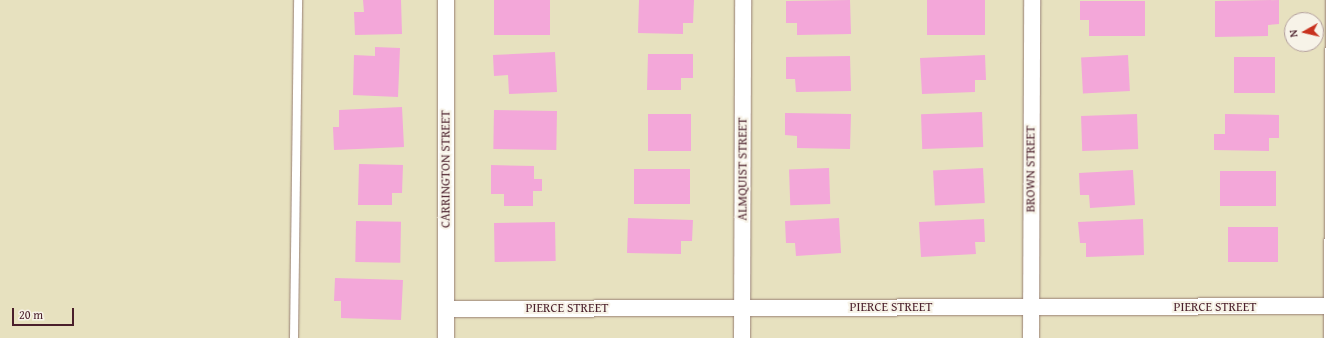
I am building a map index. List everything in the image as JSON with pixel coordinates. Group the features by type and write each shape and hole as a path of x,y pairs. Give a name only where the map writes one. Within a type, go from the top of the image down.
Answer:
{"street":[{"name":"CARRINGTON STREET","path":"446,0 446,338"},
{"name":"ALMQUIST STREET","path":"742,338 744,0"},
{"name":"BROWN STREET","path":"1031,338 1032,0"},
{"path":"1332,338 1334,306 1334,0"},
{"name":"PIERCE STREET","path":"446,309 1334,306"}],"lane":[{"path":"294,338 298,0"}],"building":[{"path":"363,0 401,0 402,34 355,35 354,12 364,12"},
{"path":"494,0 550,0 550,35 494,35"},
{"path":"639,0 694,0 693,23 683,23 683,34 638,33"},
{"path":"850,0 851,34 797,35 797,23 786,23 786,1"},
{"path":"927,0 985,0 985,35 927,35"},
{"path":"1279,0 1279,24 1268,25 1268,36 1215,37 1215,1"},
{"path":"1080,1 1145,1 1145,36 1089,36 1089,20 1080,20"},
{"path":"375,47 400,48 398,97 353,95 354,55 375,56"},
{"path":"555,52 557,92 509,94 508,75 494,76 493,55"},
{"path":"648,54 693,54 693,78 681,78 681,90 647,90"},
{"path":"985,55 986,80 975,80 975,92 922,94 920,58"},
{"path":"1128,55 1130,91 1083,93 1081,57"},
{"path":"850,56 851,91 796,92 795,79 786,79 786,57"},
{"path":"1234,57 1275,57 1275,93 1234,93"},
{"path":"402,107 404,147 334,150 333,127 339,127 339,110"},
{"path":"494,110 557,111 556,150 493,149"},
{"path":"982,112 983,147 922,149 921,114"},
{"path":"785,113 851,114 850,149 797,148 797,136 785,135"},
{"path":"648,114 691,114 691,151 648,151"},
{"path":"1137,114 1138,149 1082,151 1081,116"},
{"path":"1225,114 1279,115 1279,138 1269,138 1269,151 1214,150 1214,134 1225,134"},
{"path":"359,164 403,165 402,193 392,193 392,205 358,205"},
{"path":"491,165 534,166 534,179 542,179 542,191 533,191 533,206 504,206 504,194 491,194"},
{"path":"829,168 830,204 790,205 789,169"},
{"path":"983,168 985,203 935,206 933,171"},
{"path":"634,169 690,169 690,204 634,204"},
{"path":"1133,170 1135,205 1090,208 1089,195 1080,195 1079,173"},
{"path":"1220,171 1276,171 1276,206 1220,206"},
{"path":"628,218 693,220 692,241 681,241 681,254 627,253"},
{"path":"839,218 841,253 796,256 795,243 786,243 785,221"},
{"path":"984,219 985,242 975,242 976,254 921,257 919,222"},
{"path":"1143,219 1144,255 1086,257 1086,243 1080,243 1078,222"},
{"path":"356,221 401,222 400,263 355,262"},
{"path":"555,222 556,261 495,262 494,223"},
{"path":"1228,227 1278,227 1278,262 1228,262"},
{"path":"335,278 403,280 401,320 341,318 341,301 334,301"}]}
